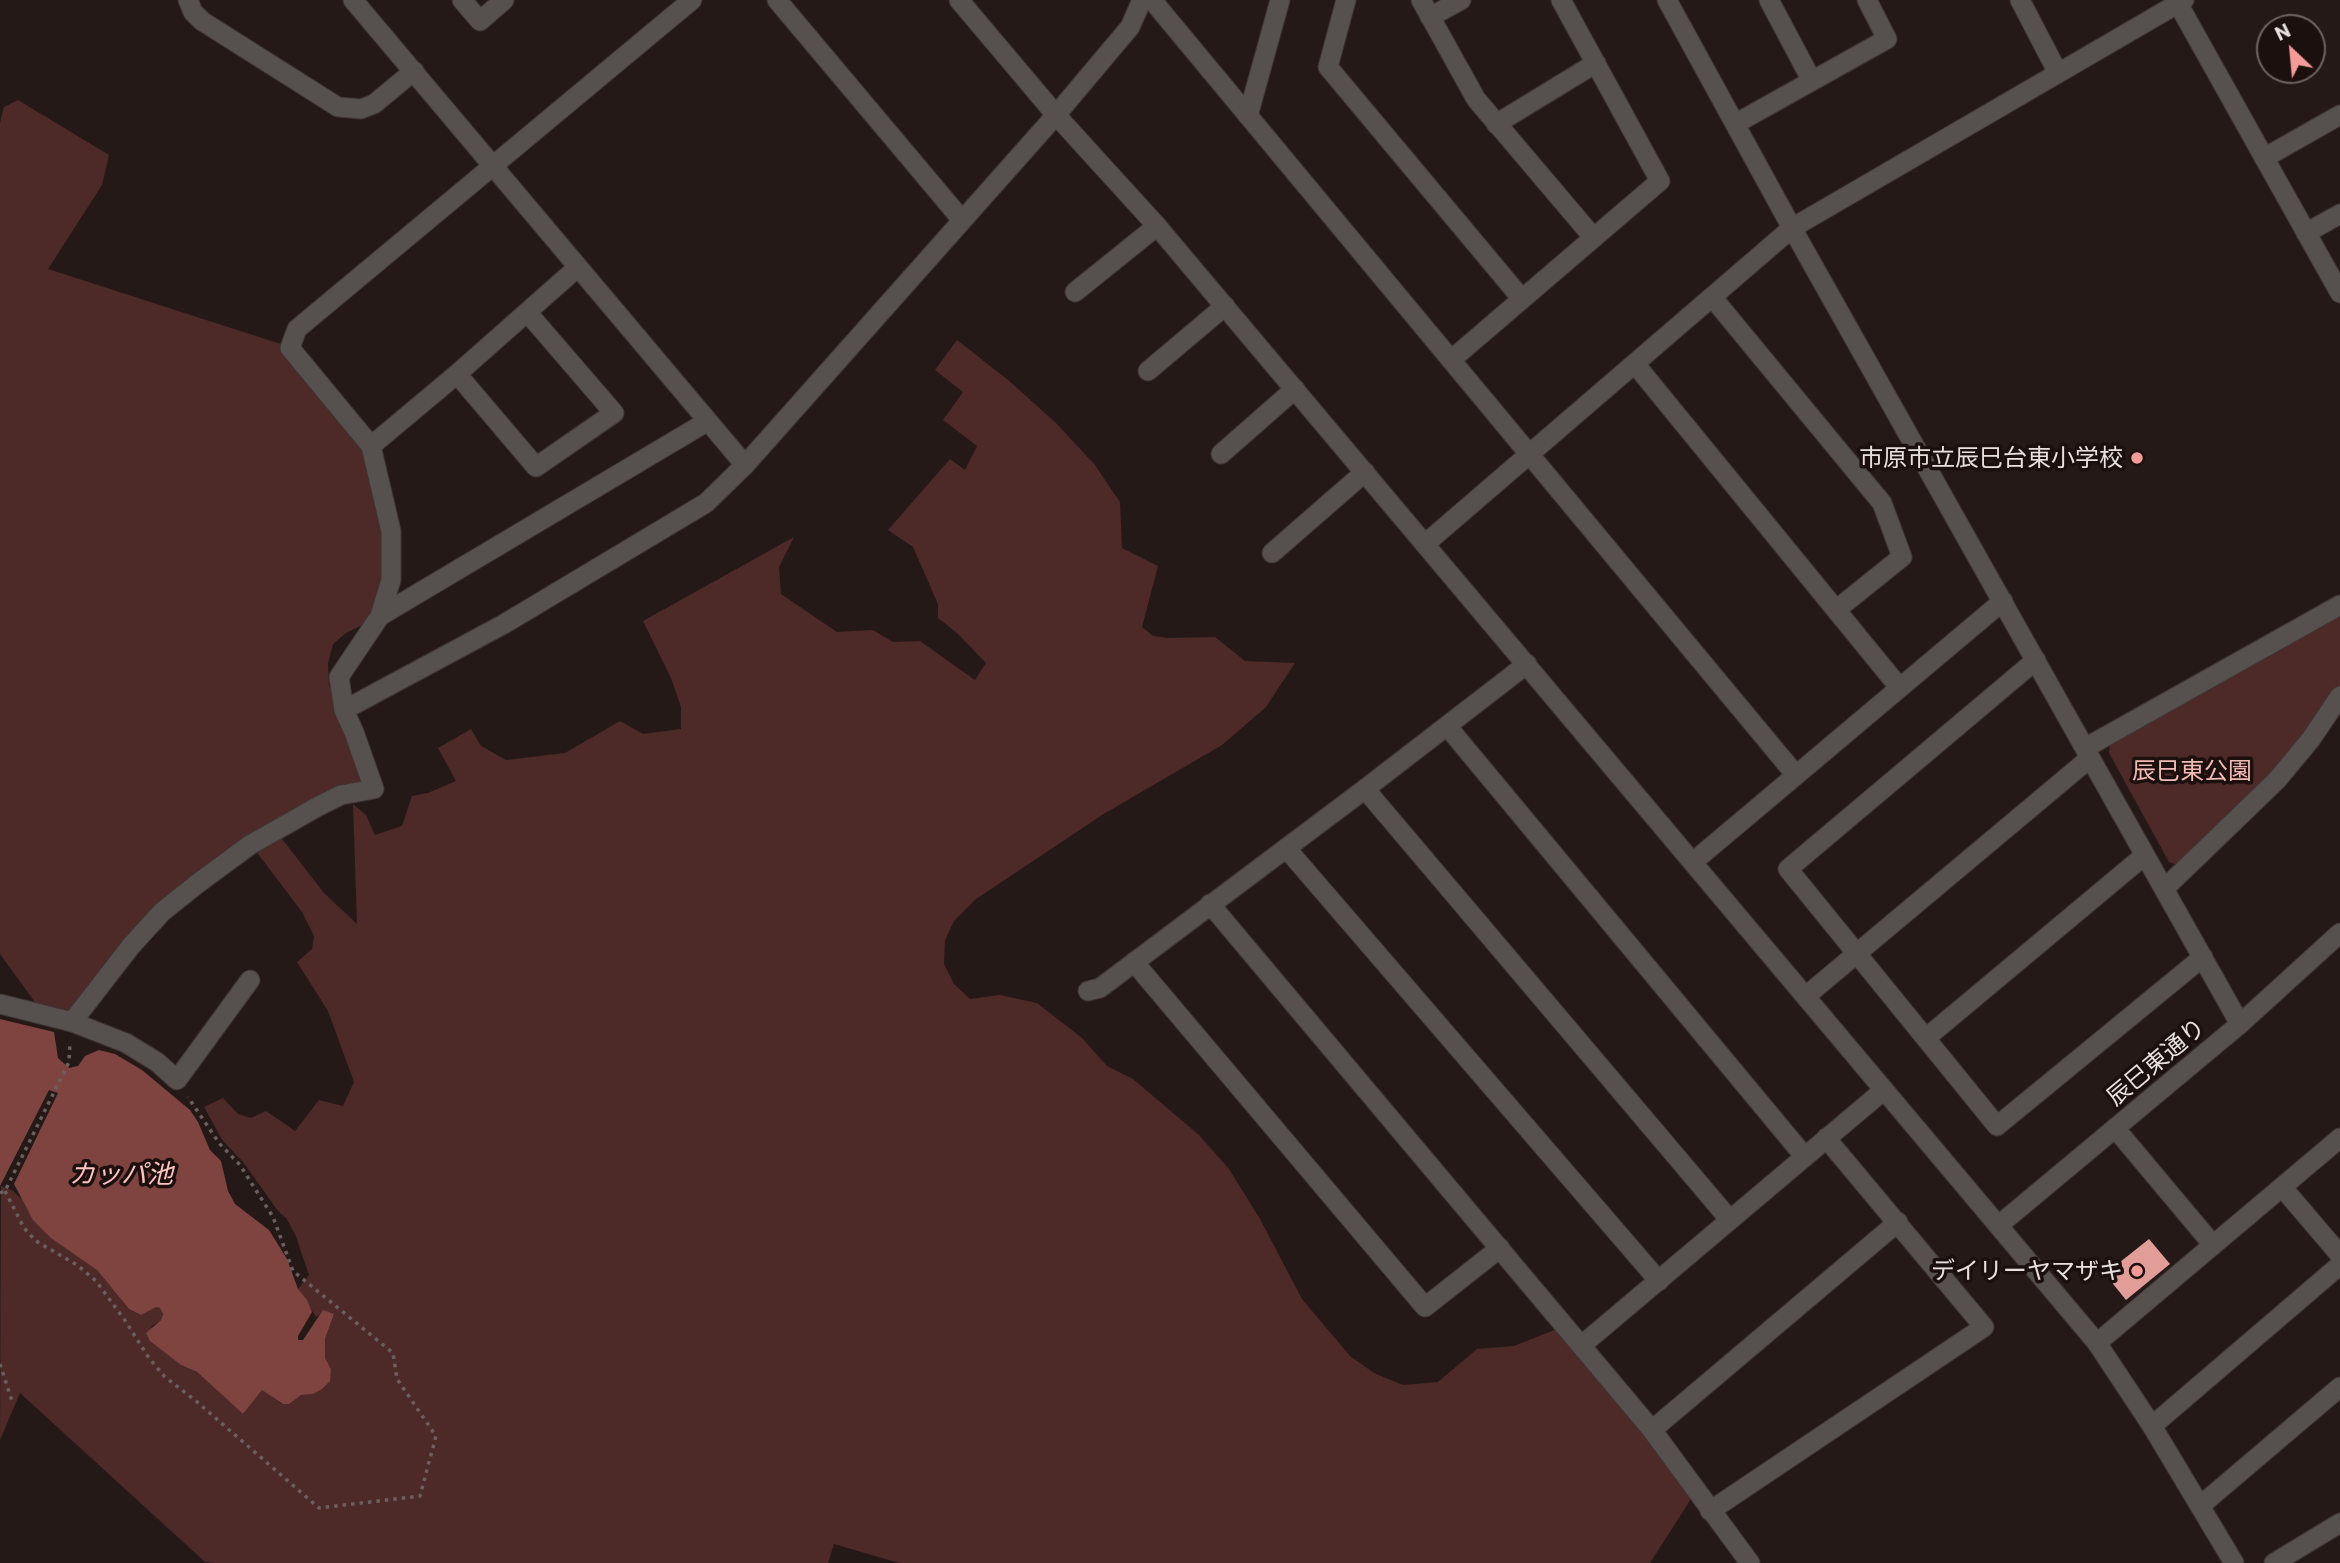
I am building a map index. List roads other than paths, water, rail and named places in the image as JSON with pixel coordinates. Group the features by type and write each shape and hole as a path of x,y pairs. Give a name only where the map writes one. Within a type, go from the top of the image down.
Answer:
{"street":[{"path":"188,0 193,12 202,21 338,107 361,110 374,104 414,71"},
{"path":"353,0 745,465"},
{"path":"462,0 480,20 504,0"},
{"path":"778,0 962,220"},
{"path":"959,0 1056,115 1225,306 2097,1343 2152,1426 2234,1563"},
{"path":"344,710 505,624 706,503 729,483 1056,115 1130,27 1142,0"},
{"path":"1152,0 1795,774"},
{"path":"1248,116 1280,0"},
{"path":"1346,0 1328,67 1522,299"},
{"path":"1461,0 1426,8 1476,99 1593,237"},
{"path":"1451,360 1660,181 1561,0"},
{"path":"1667,0 2240,1024"},
{"path":"1769,0 1812,80"},
{"path":"1735,124 1887,38 1867,0"},
{"path":"2020,0 2058,73"},
{"path":"72,1022 131,946 162,912 197,884 250,845 317,807 341,795 373,789 359,743 344,710 339,677 380,616 391,580 391,531 371,446 290,348 297,329 690,1"},
{"path":"1425,544 1793,228 2179,1 2340,293"},
{"path":"1496,124 1596,63"},
{"path":"2264,158 2340,115"},
{"path":"2306,233 2340,214"},
{"path":"1075,292 1157,226"},
{"path":"371,446 578,267"},
{"path":"1712,297 1882,503 1902,557 1836,610"},
{"path":"1148,371 1225,306"},
{"path":"457,374 536,467 614,413 527,312"},
{"path":"1635,363 1899,687"},
{"path":"1221,454 1295,389"},
{"path":"380,616 708,421"},
{"path":"1272,553 1365,472"},
{"path":"1693,862 2003,601"},
{"path":"1806,996 2088,753 2340,605"},
{"path":"2036,660 1788,869 1997,1126 2203,957"},
{"path":"1088,991 1100,988 1527,664"},
{"path":"2164,889 2277,780 2340,696"},
{"path":"1447,726 1805,1157"},
{"path":"1365,789 1730,1220"},
{"path":"1286,848 1659,1280"},
{"path":"1926,1038 2145,855"},
{"path":"1210,905 1652,1430 1750,1563"},
{"name":"辰巳東通り","path":"1999,1225 2240,1024 2340,933"},
{"path":"1134,962 1425,1307 1500,1248"},
{"path":"0,1004 72,1022 139,1050 177,1080 250,980"},
{"path":"1582,1345 1884,1090"},
{"path":"2115,1128 2213,1245"},
{"path":"1710,1511 1984,1327 1826,1139"},
{"path":"2097,1343 2340,1139"},
{"path":"2282,1187 2340,1255"},
{"path":"1652,1430 1898,1222"},
{"path":"2152,1426 2340,1265"},
{"path":"2200,1506 2340,1387"},
{"path":"2274,1563 2340,1523"}],"water":[{"name":"カッパ池","path":"0,1019 54,1032 58,1058 69,1068 78,1066 85,1056 99,1050 115,1054 142,1070 190,1110 210,1150 221,1161 228,1191 235,1204 269,1230 287,1259 298,1289 307,1300 312,1312 298,1340 303,1340 323,1310 334,1314 325,1339 325,1358 331,1369 330,1381 322,1389 313,1394 301,1395 289,1404 283,1404 262,1390 243,1414 197,1372 181,1365 150,1341 146,1333 161,1320 163,1314 160,1308 156,1307 141,1315 129,1309 97,1270 51,1238 33,1220 14,1184 58,1093 49,1090 0,1186"}],"place":[{"name":"市原市立辰巳台東小学校","path":"2137,458"},
{"name":"デイリーヤマザキ","path":"2137,1271"}],"park label":[{"name":"辰巳東公園","path":"2192,771"}]}
